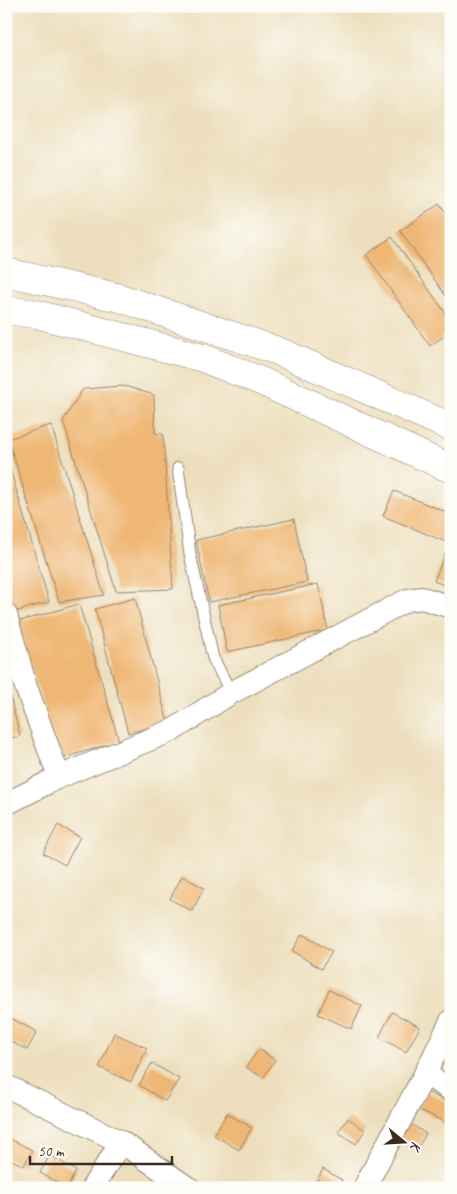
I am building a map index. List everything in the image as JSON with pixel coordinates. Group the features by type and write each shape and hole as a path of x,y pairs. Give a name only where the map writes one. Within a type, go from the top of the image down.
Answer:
{"main road":[{"path":"6,272 120,298 278,351 451,427"},
{"path":"6,310 36,314 203,358 263,382 451,469"}],"street":[{"path":"6,804 59,777 173,730 231,692 407,600 422,598 451,607"},
{"path":"6,615 26,687 59,777"},
{"path":"364,1188 451,1021"},
{"path":"425,1074 451,1090"},
{"path":"6,1086 121,1142 188,1188"},
{"path":"92,1188 121,1142"}],"lane":[{"path":"178,468 190,554 214,658 231,692"}],"building":[{"path":"439,204 451,221 451,303 400,231"},
{"path":"392,237 451,321 451,331 430,346 366,255"},
{"path":"124,386 154,395 155,433 163,434 173,589 116,591 63,421 83,389"},
{"path":"51,425 104,595 59,602 8,439"},
{"path":"6,455 49,602 14,612 6,585"},
{"path":"394,491 451,514 451,544 383,516"},
{"path":"294,519 307,582 209,602 196,540"},
{"path":"447,549 451,551 451,588 434,581"},
{"path":"318,584 328,630 227,652 218,605"},
{"path":"135,598 168,723 128,733 95,609"},
{"path":"79,604 119,741 60,759 17,622"},
{"path":"6,680 20,736 6,739"},
{"path":"58,825 80,837 65,865 43,853"},
{"path":"182,876 204,888 192,911 170,899"},
{"path":"302,934 332,952 321,969 292,951"},
{"path":"329,990 362,1006 351,1029 318,1014"},
{"path":"392,1012 420,1027 406,1052 379,1037"},
{"path":"9,1017 37,1032 27,1050 6,1039 6,1022"},
{"path":"114,1033 147,1048 131,1082 99,1067"},
{"path":"259,1049 275,1060 263,1078 246,1067"},
{"path":"152,1063 179,1079 165,1101 139,1085"},
{"path":"427,1092 451,1104 451,1114 446,1123 418,1109"},
{"path":"227,1113 252,1128 239,1150 214,1135"},
{"path":"348,1118 365,1130 356,1144 338,1132"},
{"path":"408,1122 426,1134 416,1150 397,1138"},
{"path":"6,1137 32,1150 24,1166 6,1157"},
{"path":"50,1155 76,1171 67,1188 40,1173"},
{"path":"323,1169 342,1180 338,1188 313,1188"}]}
